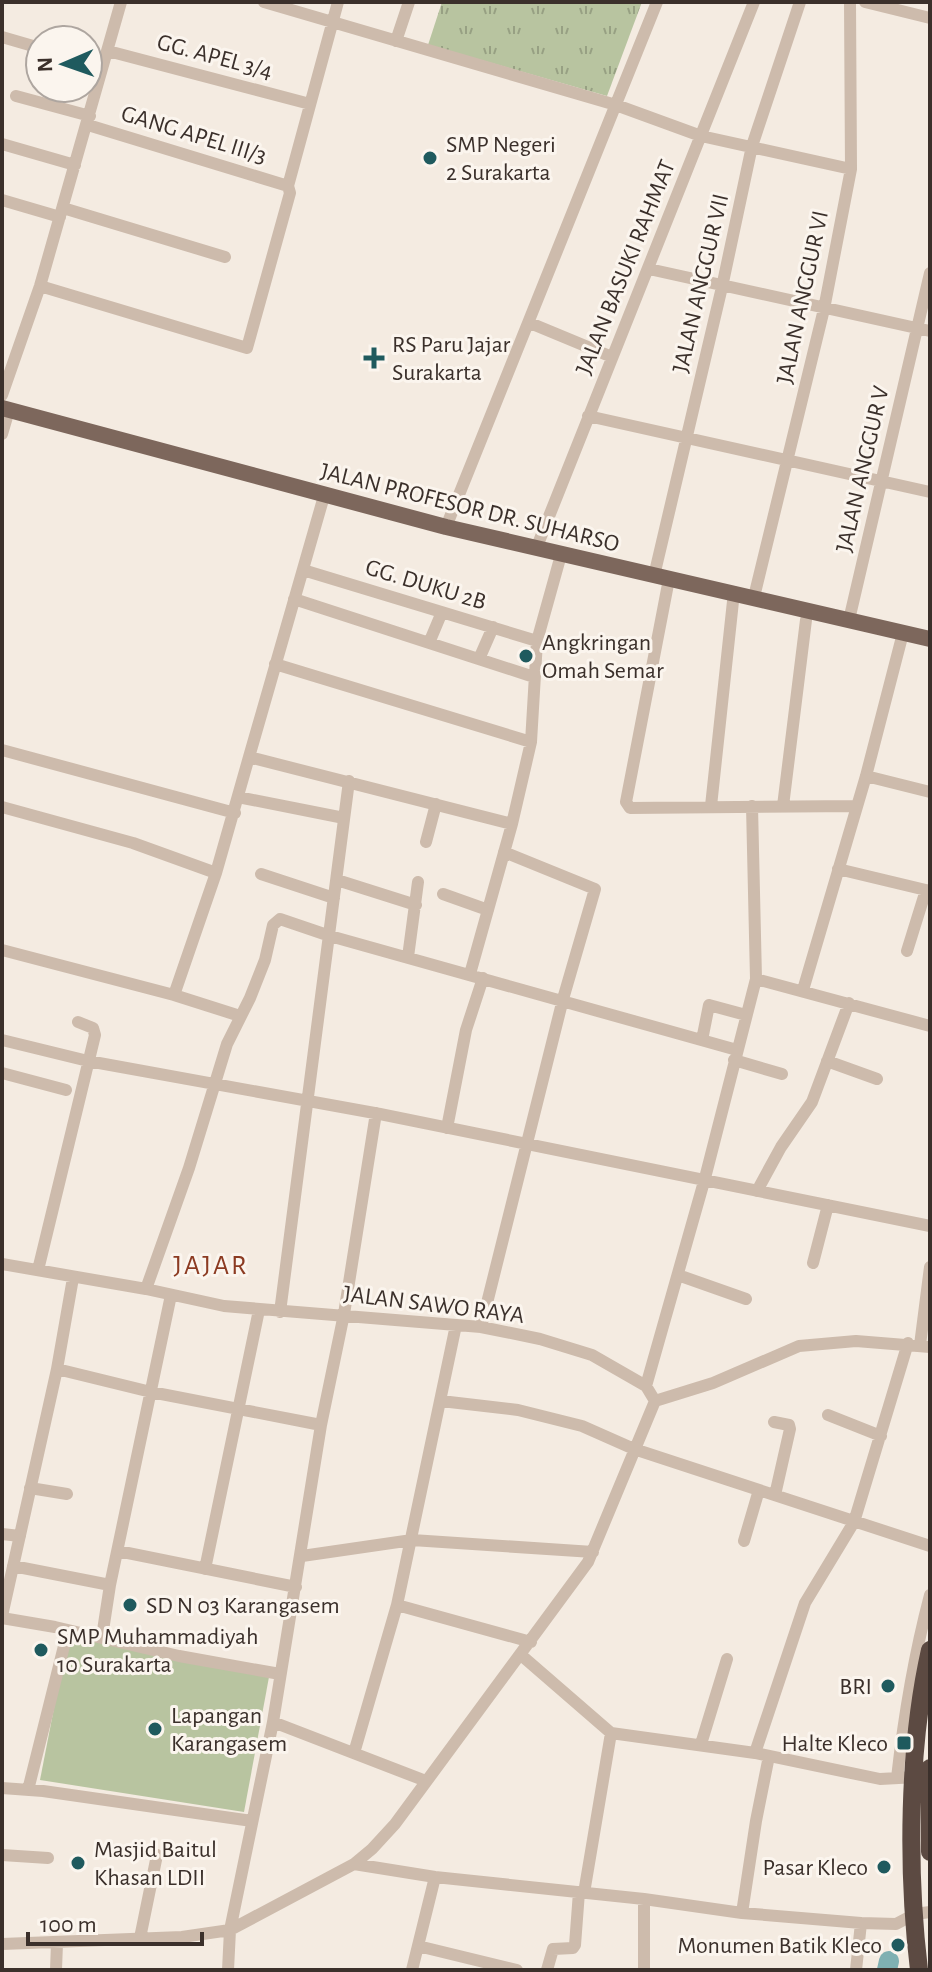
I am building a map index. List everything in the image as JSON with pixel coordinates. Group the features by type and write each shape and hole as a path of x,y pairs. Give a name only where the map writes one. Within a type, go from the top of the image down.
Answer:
{"highway":[{"path":"923,1969 917,1948 920,1917 920,1710 930,1650"},
{"path":"920,1776 930,1852"}],"main road":[{"name":"JALAN PROFESOR DR. SUHARSO","path":"4,414 323,500 734,598 806,620 902,638 930,639"},
{"name":"JALAN PROFESOR DR. SUHARSO","path":"323,500 446,527 535,552"},
{"name":"JALAN PROFESOR DR. SUHARSO","path":"734,598 754,597 849,620 930,647"}],"street":[{"path":"104,64 121,2"},
{"path":"264,2 616,105 701,136 851,169"},
{"path":"40,286 247,348 338,2"},
{"path":"396,41 409,2"},
{"path":"446,527 657,2"},
{"name":"JALAN BASUKI RAHMAT","path":"535,552 754,2"},
{"name":"JALAN ANGGUR VII","path":"711,806 630,808 626,802 687,439 752,146 800,2"},
{"name":"JALAN ANGGUR VI","path":"754,597 824,309 851,169 850,2"},
{"path":"865,2 930,18"},
{"path":"2,37 24,43"},
{"name":"GG. APEL 3/4","path":"108,51 310,104"},
{"name":"GANG APEL III/3","path":"16,96 288,186"},
{"path":"4,414 93,104"},
{"path":"2,144 75,165"},
{"path":"2,200 225,257"},
{"path":"649,269 924,330"},
{"name":"JALAN ANGGUR V","path":"849,620 924,330 930,273"},
{"path":"530,323 612,357"},
{"path":"588,416 930,492"},
{"path":"174,995 235,813 323,500"},
{"path":"447,1128 488,910 531,742 537,641 560,558"},
{"name":"GG. DUKU 2B","path":"303,570 537,641"},
{"path":"734,598 711,806 857,806"},
{"path":"294,599 534,677"},
{"path":"429,643 442,612"},
{"path":"783,806 806,620"},
{"path":"479,659 493,627"},
{"path":"803,990 866,776 902,638"},
{"path":"275,664 531,742"},
{"path":"2,750 235,813"},
{"path":"249,757 512,824"},
{"path":"866,776 930,792"},
{"path":"280,1312 305,1100 349,781"},
{"path":"238,797 344,818"},
{"path":"426,842 436,804"},
{"path":"646,1386 705,1178 756,979 752,806"},
{"path":"2,807 133,843 216,873"},
{"path":"481,1327 563,999 595,889 504,852"},
{"path":"838,869 928,890 907,951"},
{"path":"261,874 334,898"},
{"path":"337,880 416,905"},
{"path":"408,957 418,882"},
{"path":"443,894 488,910"},
{"path":"146,1289 189,1168 214,1085 260,973 276,921 280,919 330,936 702,1040 782,1074"},
{"path":"2,950 174,995 240,1016"},
{"path":"756,979 930,1026"},
{"path":"757,1191 781,1147 812,1102 849,1003"},
{"path":"702,1040 709,1005 746,1015"},
{"path":"38,1270 95,1031 78,1022"},
{"path":"3,1045 376,1113 930,1226"},
{"path":"827,1061 877,1079"},
{"path":"2,1073 66,1090"},
{"path":"228,1970 230,1930 273,1722 376,1113"},
{"path":"813,1263 828,1205"},
{"name":"JALAN SAWO RAYA","path":"2,1264 259,1310 344,1314 481,1327 540,1339 592,1355 646,1386 655,1401"},
{"path":"755,1753 805,1603 854,1522 881,1436 919,1345 930,1267"},
{"path":"678,1275 746,1299"},
{"path":"73,1278 57,1369 2,1617 179,1656 280,1674"},
{"path":"102,1637 110,1585 171,1295"},
{"path":"205,1569 259,1310"},
{"path":"354,1753 397,1605 456,1325"},
{"path":"2,1944 182,1937 230,1930 354,1864 395,1824 531,1642 593,1552 655,1401 702,1387 799,1346 856,1341 919,1345"},
{"path":"57,1369 151,1392 321,1425"},
{"path":"441,1401 479,1404 582,1426 634,1449 930,1546"},
{"path":"828,1415 881,1436"},
{"path":"774,1422 789,1425 790,1429 775,1495"},
{"path":"30,1488 67,1494"},
{"path":"744,1541 759,1490"},
{"path":"2,1534 20,1536"},
{"path":"302,1556 412,1540 593,1552"},
{"path":"118,1551 296,1587"},
{"path":"13,1566 110,1585"},
{"path":"521,1655 611,1733 755,1753 871,1777 920,1776 904,1710 930,1595"},
{"path":"397,1605 531,1642"},
{"path":"28,1790 68,1630"},
{"path":"701,1744 727,1659"},
{"path":"273,1722 426,1781"},
{"path":"547,1970 553,1949 574,1946 611,1733"},
{"path":"742,1913 769,1756"},
{"path":"2,1788 252,1821"},
{"path":"372,1849 378,1867"},
{"path":"2,1855 48,1858"},
{"path":"140,1938 157,1855"},
{"path":"354,1864 435,1877 644,1899 742,1913 896,1924 920,1917"},
{"path":"412,1970 435,1877"},
{"path":"644,1899 644,1970"},
{"path":"856,1970 861,1923"},
{"path":"56,1970 57,1943"},
{"path":"418,1946 517,1970"}],"green space":[{"path":"442,2 642,2 607,96 428,45"},
{"name":"Lapangan Karangasem","path":"68,1636 269,1677 244,1812 40,1780"}],"waterway":[{"path":"887,1970 889,1961"}],"place":[{"name":"SMP Negeri 2 Surakarta","path":"430,158"},
{"name":"RS Paru Jajar Surakarta","path":"374,358"},
{"name":"Angkringan Omah Semar","path":"526,656"},
{"name":"SD N 03 Karangasem","path":"130,1605"},
{"name":"SMP Muhammadiyah 10 Surakarta","path":"41,1650"},
{"name":"BRI","path":"888,1686"},
{"name":"Lapangan Karangasem","path":"155,1729"},
{"name":"Halte Kleco","path":"904,1743"},
{"name":"Masjid Baitul Khasan LDII","path":"78,1863"},
{"name":"Pasar Kleco","path":"884,1867"},
{"name":"Monumen Batik Kleco","path":"898,1945"}],"district":[{"name":"JAJAR","path":"211,1264"}]}
